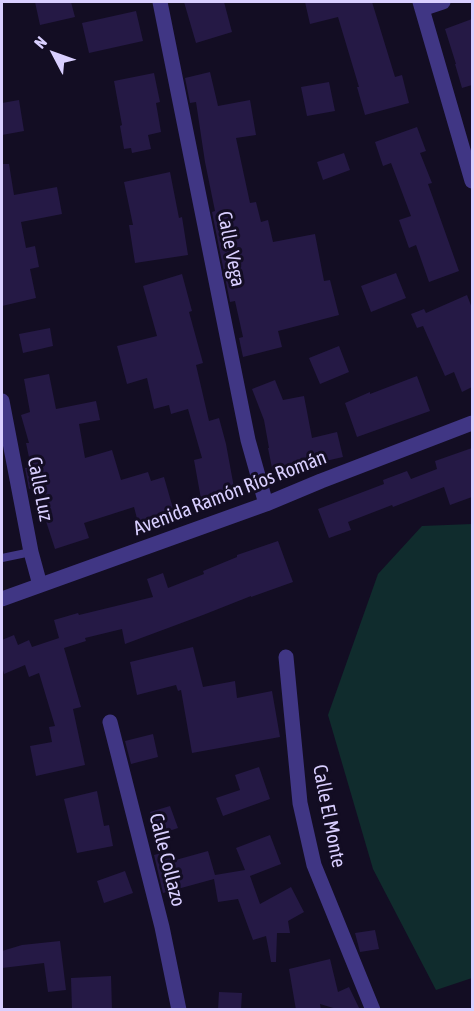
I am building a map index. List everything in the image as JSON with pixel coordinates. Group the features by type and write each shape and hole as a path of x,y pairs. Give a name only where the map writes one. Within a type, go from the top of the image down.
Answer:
{"street":[{"name":"Calle Vega","path":"160,2 248,440 266,504"},
{"path":"443,2 421,5 472,181"},
{"name":"Calle Luz","path":"2,401 40,585"},
{"name":"Avenida Ramón Ríos Román","path":"2,599 266,504 472,423"},
{"name":"Calle El Monte","path":"286,657 300,803 314,864 374,1010"},
{"name":"Calle Collazo","path":"110,722 162,927 179,1010"}],"lane":[{"path":"2,558 32,552"}],"green space":[{"path":"472,524 472,978 436,990 373,869 328,715 378,574 422,526"}],"building":[{"path":"35,2 71,2 75,17 40,25"},
{"path":"184,2 224,2 232,32 196,43"},
{"path":"305,2 372,2 395,77 402,75 409,103 365,115 338,17 310,24"},
{"path":"136,11 143,41 89,53 82,23"},
{"path":"472,19 472,85 462,88 445,29"},
{"path":"210,72 218,106 250,100 256,135 236,138 250,203 256,202 261,222 268,220 273,242 315,234 324,281 330,280 339,315 278,331 282,347 243,357 239,338 243,337 235,301 230,302 212,212 215,211 196,102 190,103 185,78"},
{"path":"154,73 160,102 156,103 161,132 148,135 151,149 132,153 131,148 124,149 114,81"},
{"path":"329,82 335,111 307,116 301,87"},
{"path":"19,100 24,131 2,135 2,103"},
{"path":"417,127 426,151 420,153 432,183 428,184 459,271 429,282 416,245 409,248 399,220 411,216 391,163 383,166 375,142"},
{"path":"344,153 350,170 323,180 317,162"},
{"path":"2,164 9,164 14,195 57,187 62,214 21,222 26,248 35,246 39,267 30,269 36,298 2,306"},
{"path":"170,172 179,218 182,217 188,255 135,263 129,225 133,225 124,182"},
{"path":"396,273 406,298 371,312 361,286"},
{"path":"182,274 192,311 189,312 203,363 196,365 209,421 219,418 235,493 201,499 194,460 202,458 188,409 171,414 169,405 154,409 147,378 127,384 117,346 157,336 143,286"},
{"path":"467,295 472,308 472,387 462,392 454,372 445,376 423,326 417,328 411,314 424,309 426,313"},
{"path":"50,328 53,346 23,353 19,334"},
{"path":"339,346 349,372 320,384 309,358"},
{"path":"49,374 56,409 96,401 100,420 79,424 85,458 112,450 121,480 148,472 151,481 164,477 176,519 140,530 134,507 84,523 89,538 55,549 35,487 29,489 25,468 31,467 26,443 29,443 21,415 30,412 24,379"},
{"path":"417,376 430,411 357,437 345,403"},
{"path":"275,380 283,400 304,396 312,438 337,432 343,457 273,473 264,420 252,389"},
{"path":"472,448 472,497 450,505 444,487 348,522 351,530 329,538 318,509 384,484 383,480 407,471 411,479 437,469 435,461"},
{"path":"278,541 293,582 125,644 122,629 85,638 86,641 64,648 81,707 73,709 85,765 36,776 30,746 52,742 49,727 55,726 39,673 29,677 25,665 4,674 2,640 14,635 18,645 29,640 32,647 59,638 54,620 153,597 147,579 163,573 168,588 204,574 203,571 237,557 237,555"},
{"path":"193,647 203,687 235,681 237,698 272,691 280,737 192,753 181,690 178,691 176,685 137,695 130,662"},
{"path":"153,734 158,757 131,764 125,741"},
{"path":"259,767 270,799 223,816 216,798 240,790 235,775"},
{"path":"97,791 104,826 109,825 113,846 77,853 64,799"},
{"path":"170,806 178,828 157,835 150,812"},
{"path":"270,835 281,864 250,876 260,904 291,887 304,912 288,921 290,933 277,933 276,962 271,962 266,936 253,940 238,899 218,902 214,879 163,893 154,855 169,851 172,861 208,851 215,875 245,870 236,848"},
{"path":"125,871 133,893 104,903 97,881"},
{"path":"375,930 379,949 360,952 355,933"},
{"path":"60,941 66,990 48,992 44,963 2,968 2,951 22,945"},
{"path":"330,959 338,992 349,987 360,1010 340,1010 320,1004 321,1010 296,1010 289,969"},
{"path":"111,976 112,1010 72,1010 71,978"},
{"path":"219,992 242,993 241,1010 218,1010"}]}
